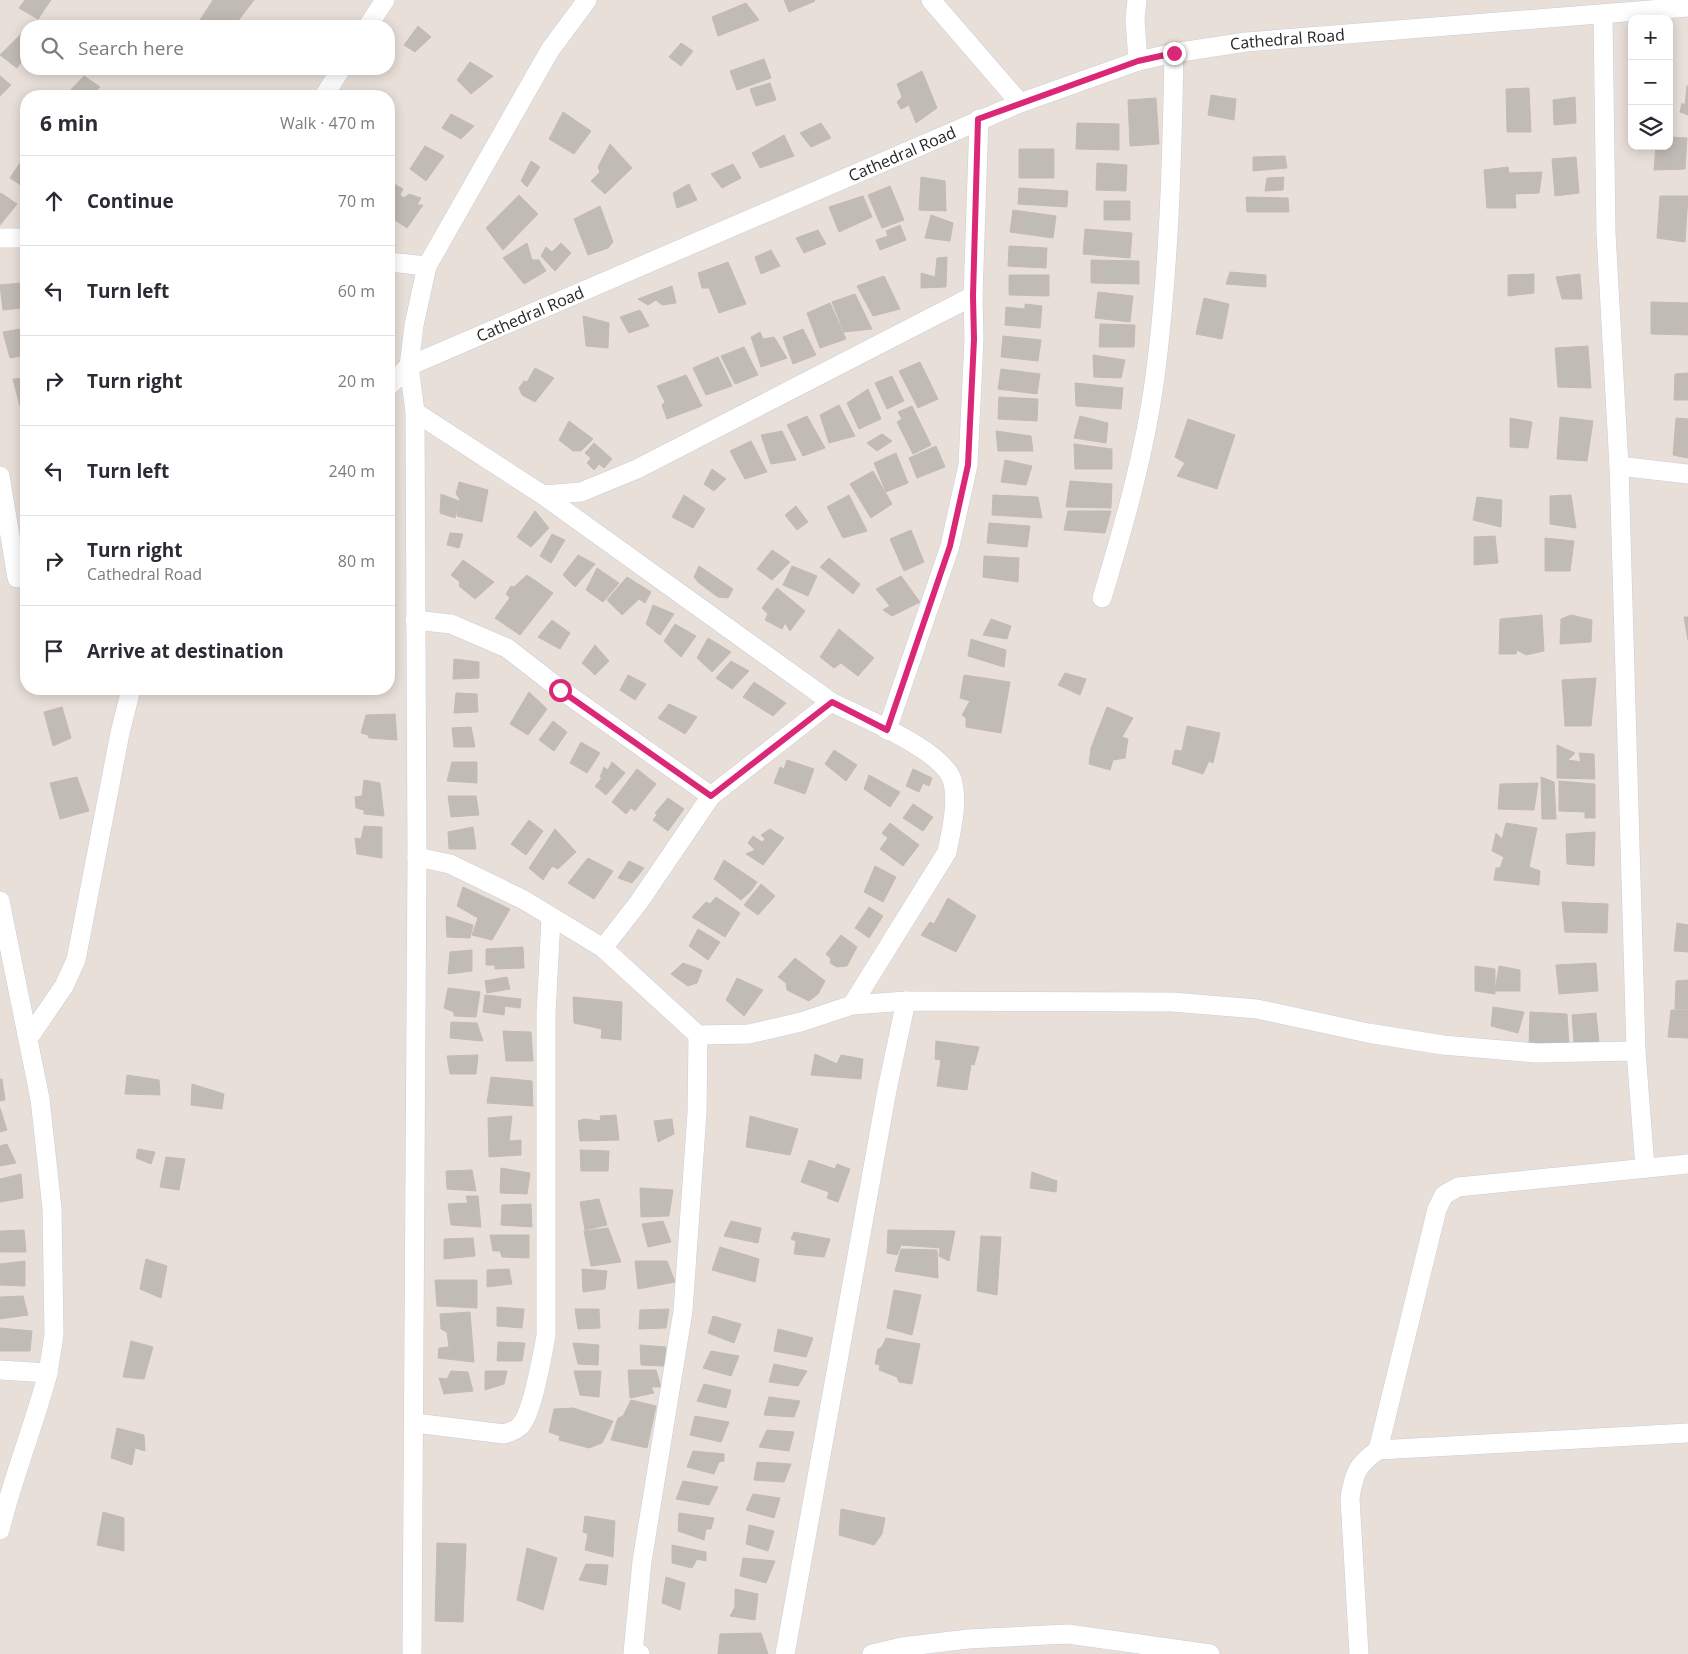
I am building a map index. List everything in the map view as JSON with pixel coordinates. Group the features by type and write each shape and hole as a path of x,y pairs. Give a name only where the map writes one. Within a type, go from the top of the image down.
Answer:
{"street":[{"path":"372,20 385,0"},
{"path":"412,1654 415,1423 417,857 415,412 409,366 414,325 428,266 550,50 587,0"},
{"path":"931,0 1020,102"},
{"path":"1137,0 1135,19 1138,61"},
{"name":"Cathedral Road","path":"409,366 978,119 1020,102 1138,61 1174,53 1246,42 1688,7"},
{"path":"1603,14 1606,233 1619,466 1636,1051 1645,1168"},
{"path":"1102,598 1131,500 1155,379 1164,292 1174,53"},
{"path":"328,90 337,75"},
{"path":"887,730 950,546 968,465 974,339 973,296 978,119"},
{"path":"0,238 20,238"},
{"path":"395,263 428,266"},
{"path":"543,495 581,492 637,469 973,296"},
{"path":"395,380 409,366"},
{"path":"415,412 543,495 832,702 923,750 947,770 953,783 952,827 947,852 852,1005"},
{"path":"1619,466 1688,474"},
{"path":"0,476 14,579"},
{"path":"415,620 451,624 507,648 560,690 711,796"},
{"path":"28,1039 64,986 76,960 120,733 130,695"},
{"path":"603,948 639,902 711,796 832,702"},
{"path":"417,857 450,864 524,900 603,948 698,1035 749,1034 801,1022 852,1005 906,1001 1172,1002 1257,1009 1368,1033 1443,1046 1536,1053 1636,1051"},
{"path":"0,901 4,947 28,1039 40,1099 52,1208 54,1335 48,1373 37,1412 12,1482 0,1530"},
{"path":"415,1423 504,1434 509,1433 522,1424 537,1384 546,1336 546,1014 551,918"},
{"path":"785,1654 887,1090 906,1001"},
{"path":"635,1654 642,1560 683,1311 697,1113 698,1035"},
{"path":"1378,1450 1437,1209 1444,1195 1458,1187 1688,1164"},
{"path":"0,1370 48,1373"},
{"path":"1359,1654 1350,1498 1353,1475 1364,1460 1378,1450 1688,1433"},
{"path":"872,1654 902,1647 968,1639 1068,1634 1210,1654"}],"building":[{"path":"25,0 51,0 38,19 19,8"},
{"path":"213,0 254,0 239,20 200,20"},
{"path":"784,0 814,0 815,1 789,12"},
{"path":"746,3 759,20 718,36 712,17"},
{"path":"418,26 431,37 415,52 404,45"},
{"path":"20,35 20,64 17,68 0,55"},
{"path":"681,43 693,51 681,66 669,57"},
{"path":"764,59 771,78 737,90 730,71"},
{"path":"470,62 493,76 471,94 457,80"},
{"path":"922,71 937,108 916,123 909,105 901,109 897,102 902,97 897,84"},
{"path":"0,76 11,85 0,96"},
{"path":"84,76 100,87 97,90 71,90"},
{"path":"770,83 776,100 756,106 750,89"},
{"path":"1687,86 1688,115 1680,112 1682,103 1685,105"},
{"path":"1529,88 1531,132 1507,132 1506,89"},
{"path":"1211,95 1236,99 1234,120 1208,115"},
{"path":"1575,97 1576,123 1554,125 1553,100"},
{"path":"1156,98 1159,144 1130,146 1128,100"},
{"path":"563,112 591,131 574,154 549,139"},
{"path":"451,114 474,126 461,139 442,128"},
{"path":"821,123 831,138 811,147 800,133"},
{"path":"1077,123 1119,124 1119,150 1076,149"},
{"path":"784,135 794,156 760,168 752,153"},
{"path":"1673,137 1687,138 1685,169 1654,170 1656,150 1673,150"},
{"path":"610,144 632,168 605,194 591,181 600,172 598,167"},
{"path":"425,146 444,156 426,181 410,169"},
{"path":"1019,149 1054,149 1054,178 1019,178"},
{"path":"1285,156 1287,168 1253,171 1253,157"},
{"path":"1576,157 1579,193 1555,196 1552,159"},
{"path":"531,161 540,167 527,187 521,181"},
{"path":"20,163 20,185 10,178"},
{"path":"1097,163 1127,165 1126,191 1096,190"},
{"path":"733,164 741,178 722,188 711,174"},
{"path":"1508,167 1509,173 1542,172 1539,193 1515,194 1516,208 1487,208 1484,170"},
{"path":"921,177 945,181 946,211 919,210"},
{"path":"1284,177 1283,190 1265,191 1267,178"},
{"path":"395,184 403,189 400,195 404,198 409,194 421,198 417,205 423,205 407,228 395,220"},
{"path":"689,184 697,200 677,208 673,193"},
{"path":"890,186 904,220 882,228 868,195"},
{"path":"1019,188 1068,191 1067,207 1018,204"},
{"path":"0,194 17,204 0,225"},
{"path":"519,195 538,214 503,250 486,228"},
{"path":"863,196 872,217 839,232 829,207"},
{"path":"1660,196 1688,196 1685,242 1657,238"},
{"path":"1246,197 1288,198 1289,212 1247,212"},
{"path":"1104,201 1130,201 1130,220 1104,220"},
{"path":"600,206 613,242 608,248 588,255 574,219"},
{"path":"1013,210 1056,216 1053,238 1010,232"},
{"path":"931,215 953,223 950,241 925,238"},
{"path":"900,225 906,240 880,250 876,240 888,236 886,231"},
{"path":"1085,229 1132,233 1130,258 1083,254"},
{"path":"818,230 826,244 804,253 796,238"},
{"path":"527,243 532,260 539,260 546,271 524,284 503,258"},
{"path":"561,243 571,253 555,271 541,256 546,247 552,252"},
{"path":"1009,246 1047,248 1046,268 1008,266"},
{"path":"771,250 780,266 761,274 755,257"},
{"path":"947,257 946,287 921,288 921,273 935,277 937,258"},
{"path":"1091,260 1139,261 1139,284 1091,283"},
{"path":"728,262 746,304 719,313 709,288 702,288 698,273"},
{"path":"1230,272 1266,275 1266,287 1226,284"},
{"path":"1534,274 1534,293 1508,296 1508,275"},
{"path":"1580,274 1582,299 1562,299 1556,277"},
{"path":"1009,275 1049,275 1049,296 1009,295"},
{"path":"884,276 900,309 873,316 857,286"},
{"path":"20,283 20,308 3,310 0,285"},
{"path":"672,286 676,303 662,305 656,300 648,305 638,299"},
{"path":"1098,292 1133,296 1130,322 1095,318"},
{"path":"855,294 872,329 844,332 832,302"},
{"path":"1204,298 1229,304 1222,339 1196,334"},
{"path":"1651,302 1688,303 1688,335 1651,334"},
{"path":"830,303 846,339 820,348 807,313"},
{"path":"1025,304 1042,306 1040,328 1005,325 1006,307 1025,309"},
{"path":"640,310 649,326 629,333 620,317"},
{"path":"583,316 609,323 608,348 586,346"},
{"path":"1100,324 1135,325 1134,347 1099,347"},
{"path":"20,329 20,356 10,358 3,332"},
{"path":"803,329 816,355 793,364 783,337"},
{"path":"760,332 763,339 774,337 787,358 761,367 751,337"},
{"path":"1003,336 1041,340 1038,361 1001,357"},
{"path":"1588,346 1591,388 1558,387 1555,348"},
{"path":"744,347 758,375 735,384 721,356"},
{"path":"1093,355 1125,360 1121,378 1094,377"},
{"path":"718,357 732,386 706,395 693,368"},
{"path":"920,362 938,399 918,408 899,371"},
{"path":"535,368 554,378 535,402 522,395 519,388 524,381 527,382"},
{"path":"1001,369 1040,374 1037,394 998,389"},
{"path":"1688,373 1688,400 1674,400 1675,374"},
{"path":"686,375 702,406 667,419 662,405 665,402 657,386"},
{"path":"892,376 904,401 887,409 875,383"},
{"path":"20,378 20,406 13,379"},
{"path":"1075,383 1123,388 1121,409 1076,406"},
{"path":"868,389 881,419 859,429 847,403"},
{"path":"999,397 1038,399 1037,421 998,419"},
{"path":"839,405 855,436 829,443 820,415"},
{"path":"912,406 931,445 913,454 897,422 902,419 898,412"},
{"path":"807,416 825,448 803,456 787,425"},
{"path":"1080,416 1108,423 1106,443 1074,438"},
{"path":"1560,417 1593,421 1587,461 1557,459"},
{"path":"1510,418 1532,422 1528,448 1510,447"},
{"path":"1676,418 1688,419 1688,458 1673,455"},
{"path":"1188,419 1235,435 1217,489 1177,476 1185,463 1175,457"},
{"path":"569,421 593,439 581,451 573,451 559,440"},
{"path":"782,431 796,460 771,464 761,435"},
{"path":"996,431 1031,436 1033,451 998,451"},
{"path":"882,434 892,441 877,451 867,443"},
{"path":"751,441 767,472 745,479 730,451"},
{"path":"594,443 612,459 604,468 599,464 594,470 587,463 591,458 585,453"},
{"path":"1074,444 1112,449 1112,469 1075,469"},
{"path":"936,446 945,467 917,478 909,458"},
{"path":"896,453 908,483 886,492 874,463"},
{"path":"1005,460 1032,466 1026,485 1001,482"},
{"path":"712,469 726,479 714,491 704,484"},
{"path":"873,471 892,504 871,518 850,484"},
{"path":"1070,481 1112,484 1111,508 1066,507"},
{"path":"459,482 488,490 482,522 457,516 460,499 456,494"},
{"path":"441,494 459,501 455,518 440,513"},
{"path":"684,495 705,509 693,528 672,517"},
{"path":"849,495 867,531 843,538 827,507"},
{"path":"993,495 1038,497 1042,518 992,515"},
{"path":"1571,495 1576,528 1550,524 1550,496"},
{"path":"1477,497 1502,500 1501,527 1473,520"},
{"path":"796,506 808,522 797,530 785,515"},
{"path":"535,511 549,528 531,547 517,537"},
{"path":"1068,511 1111,511 1105,533 1064,530"},
{"path":"989,523 1030,526 1027,547 987,543"},
{"path":"911,530 924,562 904,571 890,539"},
{"path":"450,533 463,534 459,548 447,545"},
{"path":"552,534 565,540 551,563 540,556"},
{"path":"1495,536 1498,563 1474,565 1474,537"},
{"path":"1545,538 1574,541 1570,571 1545,571"},
{"path":"772,550 790,562 772,580 757,569"},
{"path":"578,555 595,564 575,587 563,575"},
{"path":"984,556 1019,558 1018,582 983,577"},
{"path":"829,558 860,584 853,594 820,567"},
{"path":"463,560 494,582 475,599 459,586 460,582 451,575"},
{"path":"699,566 733,589 728,598 718,597 699,583 694,577"},
{"path":"792,566 817,576 808,596 783,585"},
{"path":"597,568 619,583 603,602 586,590"},
{"path":"527,575 553,593 520,635 495,618 510,598 506,594 511,586 514,587"},
{"path":"901,576 920,602 892,616 883,610 890,606 876,589"},
{"path":"627,577 651,592 645,603 639,599 622,615 607,600"},
{"path":"777,588 805,611 790,631 785,623 782,629 765,620 768,614 762,608"},
{"path":"653,605 674,614 660,635 646,624"},
{"path":"1542,615 1544,651 1526,655 1517,650 1516,654 1499,654 1500,619"},
{"path":"1571,615 1592,620 1591,642 1560,644 1561,619"},
{"path":"1684,617 1688,617 1688,640"},
{"path":"991,619 1011,626 1007,639 983,635"},
{"path":"552,620 570,633 560,649 538,637"},
{"path":"675,624 696,636 681,657 664,641"},
{"path":"839,629 874,658 858,676 841,663 834,668 820,657"},
{"path":"708,638 731,652 712,672 697,658"},
{"path":"971,639 1006,650 1004,667 968,656"},
{"path":"595,645 609,661 595,675 582,663"},
{"path":"454,659 479,662 479,678 453,679"},
{"path":"731,661 749,671 732,689 716,678"},
{"path":"1065,673 1086,679 1080,695 1058,685"},
{"path":"628,675 646,684 635,700 620,690"},
{"path":"964,675 1010,682 1001,733 966,727 966,718 962,715 970,701 960,698"},
{"path":"1596,678 1591,726 1565,726 1562,680"},
{"path":"754,682 786,703 773,716 743,697"},
{"path":"529,692 547,709 528,735 510,724"},
{"path":"456,693 477,694 478,712 454,713"},
{"path":"669,704 697,717 685,734 658,718"},
{"path":"62,707 71,738 53,746 44,712"},
{"path":"1107,707 1133,718 1122,737 1128,739 1125,758 1113,760 1110,770 1089,764 1091,748"},
{"path":"395,714 397,740 369,738 368,735 361,733 366,715"},
{"path":"553,721 567,732 554,751 539,740"},
{"path":"1187,726 1220,733 1213,763 1209,761 1203,774 1172,764 1175,750 1182,751"},
{"path":"471,727 475,747 454,747 452,728"},
{"path":"581,742 600,753 587,773 570,763"},
{"path":"1557,745 1575,753 1568,760 1581,762 1579,753 1594,754 1595,779 1557,778"},
{"path":"834,750 857,765 846,781 825,764"},
{"path":"787,760 814,769 805,794 774,783 780,767 784,769"},
{"path":"452,762 477,762 477,783 447,781"},
{"path":"612,762 625,773 606,795 595,786 602,778 600,777 604,767 608,770"},
{"path":"637,769 656,784 635,811 631,808 626,814 612,802"},
{"path":"913,769 932,778 929,786 923,783 919,792 906,786"},
{"path":"869,775 900,792 890,807 864,789"},
{"path":"77,777 89,811 60,819 50,783"},
{"path":"1541,777 1554,782 1556,819 1542,819"},
{"path":"364,780 380,783 384,816 364,814 364,810 356,808 355,797 362,796"},
{"path":"1559,781 1595,784 1595,818 1585,818 1585,812 1559,811"},
{"path":"1538,783 1534,810 1498,809 1500,784"},
{"path":"448,796 476,796 479,815 451,817"},
{"path":"668,798 684,809 668,831 653,820 657,815 655,813"},
{"path":"913,804 933,817 923,831 903,818"},
{"path":"529,820 543,831 526,855 511,844"},
{"path":"890,823 919,845 903,866 880,849 888,838 882,833"},
{"path":"1506,823 1537,828 1529,867 1540,871 1539,885 1494,880 1496,868 1500,868 1504,857 1492,851 1496,833 1502,839"},
{"path":"364,826 382,827 382,858 357,854 355,838 361,839"},
{"path":"473,827 476,849 449,849 448,832"},
{"path":"555,829 576,852 558,869 552,866 543,880 529,868"},
{"path":"770,829 784,838 763,865 746,854 755,850 748,843 753,836 762,842 765,839 761,835"},
{"path":"1595,832 1594,866 1567,864 1566,834"},
{"path":"588,858 613,871 594,899 568,883"},
{"path":"724,860 757,882 741,900 714,879"},
{"path":"629,861 644,868 632,883 618,878"},
{"path":"875,866 896,877 883,902 864,892"},
{"path":"761,884 775,896 758,915 744,905"},
{"path":"463,887 510,909 492,940 472,935 478,918 457,906"},
{"path":"716,897 740,913 725,937 692,917 706,902 710,904"},
{"path":"948,898 976,916 956,952 921,935 930,922 934,924"},
{"path":"1562,902 1608,904 1607,933 1565,932"},
{"path":"869,907 883,916 869,938 855,928"},
{"path":"446,916 473,925 470,938 447,937"},
{"path":"1677,923 1688,925 1688,952 1674,951"},
{"path":"698,929 720,942 708,960 689,946"},
{"path":"841,935 857,947 847,966 837,967 830,963 831,959 826,954"},
{"path":"523,947 524,968 495,969 495,965 486,965 486,949"},
{"path":"472,950 472,971 448,974 450,952"},
{"path":"795,958 825,981 818,994 809,1001 787,990 786,983 778,977"},
{"path":"683,963 702,970 697,983 688,986 671,974"},
{"path":"1596,963 1598,991 1559,994 1556,965"},
{"path":"1475,966 1495,969 1495,994 1475,991"},
{"path":"1499,966 1520,970 1520,991 1495,991"},
{"path":"507,977 510,989 487,993 485,981"},
{"path":"737,978 763,990 744,1016 726,1000"},
{"path":"1688,980 1688,1009 1675,1009 1676,981"},
{"path":"448,988 480,992 476,1017 454,1016 454,1012 444,1008"},
{"path":"485,995 521,999 520,1008 505,1006 504,1015 483,1012"},
{"path":"573,997 622,1002 621,1040 601,1038 602,1029 574,1023"},
{"path":"1493,1007 1524,1012 1518,1033 1491,1026"},
{"path":"1671,1010 1688,1010 1688,1038 1668,1037"},
{"path":"1530,1012 1567,1014 1569,1046 1529,1046"},
{"path":"1596,1013 1599,1042 1574,1042 1572,1015"},
{"path":"451,1022 477,1023 483,1041 450,1038"},
{"path":"503,1031 531,1032 533,1061 506,1061"},
{"path":"936,1041 979,1047 974,1065 971,1064 967,1090 937,1086 941,1060 935,1059"},
{"path":"815,1054 837,1064 841,1055 863,1059 861,1079 811,1075"},
{"path":"478,1055 476,1074 450,1074 447,1056"},
{"path":"127,1075 159,1080 160,1095 125,1094"},
{"path":"491,1077 532,1081 533,1106 487,1103"},
{"path":"0,1079 2,1079 5,1100 0,1101"},
{"path":"192,1084 224,1094 222,1109 191,1105"},
{"path":"0,1108 7,1130 0,1132"},
{"path":"616,1115 619,1140 580,1141 578,1121 584,1119 601,1121 600,1116"},
{"path":"512,1116 509,1141 521,1140 521,1155 489,1157 488,1118"},
{"path":"750,1116 798,1129 790,1155 746,1147"},
{"path":"672,1119 674,1134 658,1142 654,1121"},
{"path":"7,1144 16,1163 0,1166 0,1146"},
{"path":"138,1149 155,1152 151,1164 136,1158"},
{"path":"580,1150 609,1151 608,1171 581,1171"},
{"path":"166,1157 185,1159 179,1190 160,1187"},
{"path":"809,1160 835,1169 837,1164 850,1169 838,1202 827,1198 829,1192 801,1182"},
{"path":"501,1168 530,1173 527,1194 500,1193"},
{"path":"472,1170 476,1191 447,1189 446,1171"},
{"path":"1032,1172 1057,1181 1056,1192 1030,1188"},
{"path":"21,1174 23,1198 0,1202 0,1179"},
{"path":"640,1188 673,1190 669,1216 641,1217"},
{"path":"466,1196 478,1196 481,1227 451,1225 448,1204 468,1203"},
{"path":"599,1199 607,1225 585,1230 580,1202"},
{"path":"531,1204 532,1227 501,1225 502,1205"},
{"path":"663,1221 671,1242 648,1247 642,1224"},
{"path":"731,1221 761,1228 758,1243 724,1236"},
{"path":"608,1228 621,1262 591,1266 584,1231"},
{"path":"24,1230 26,1252 0,1252 0,1231"},
{"path":"888,1230 955,1231 949,1261 939,1256 940,1248 901,1245 897,1255 887,1253"},
{"path":"794,1232 830,1239 824,1257 794,1254 796,1241 791,1239"},
{"path":"490,1235 529,1235 529,1258 502,1257 500,1251 493,1251"},
{"path":"981,1236 1001,1237 997,1295 977,1291"},
{"path":"473,1238 475,1256 444,1259 444,1239"},
{"path":"720,1247 759,1259 755,1282 712,1270"},
{"path":"901,1249 937,1250 938,1278 895,1271"},
{"path":"146,1259 167,1266 161,1298 140,1289"},
{"path":"25,1261 25,1286 0,1285 0,1264"},
{"path":"635,1261 667,1261 675,1282 638,1289"},
{"path":"509,1269 512,1284 487,1287 487,1270"},
{"path":"582,1269 607,1271 605,1289 583,1292"},
{"path":"435,1280 477,1280 477,1308 437,1306"},
{"path":"894,1290 921,1295 912,1335 887,1328"},
{"path":"23,1296 28,1315 0,1319 0,1297"},
{"path":"497,1307 524,1309 522,1328 497,1326"},
{"path":"575,1309 599,1309 600,1328 578,1329"},
{"path":"669,1309 666,1328 639,1329 640,1310"},
{"path":"470,1312 474,1362 438,1358 439,1348 449,1347 447,1332 441,1329 440,1314"},
{"path":"713,1316 741,1324 734,1343 708,1333"},
{"path":"0,1328 32,1331 30,1351 0,1351"},
{"path":"778,1329 813,1338 806,1357 774,1351"},
{"path":"886,1338 920,1344 912,1384 899,1382 897,1377 879,1370 880,1365 875,1364 878,1349 882,1347"},
{"path":"131,1341 153,1347 144,1379 123,1377"},
{"path":"498,1342 525,1343 522,1361 497,1361"},
{"path":"573,1343 599,1345 598,1365 578,1364"},
{"path":"640,1345 666,1347 664,1366 641,1365"},
{"path":"711,1351 739,1356 731,1376 703,1368"},
{"path":"774,1364 807,1371 798,1386 769,1382"},
{"path":"628,1370 656,1370 661,1387 651,1387 654,1393 630,1398"},
{"path":"451,1371 468,1372 473,1391 444,1394 439,1378 447,1379"},
{"path":"485,1371 507,1371 504,1384 485,1390"},
{"path":"574,1371 601,1371 599,1397 580,1395"},
{"path":"704,1384 731,1390 726,1408 697,1401"},
{"path":"769,1397 800,1401 794,1417 764,1415"},
{"path":"631,1400 656,1406 647,1448 611,1440 618,1418 623,1416"},
{"path":"573,1408 613,1421 602,1443 589,1448 559,1440 560,1436 549,1432 554,1409"},
{"path":"695,1416 729,1422 721,1442 690,1435"},
{"path":"117,1428 144,1435 145,1451 135,1448 132,1465 111,1458"},
{"path":"767,1430 794,1432 789,1451 759,1447"},
{"path":"693,1451 724,1454 724,1461 719,1462 714,1474 687,1467"},
{"path":"757,1462 791,1464 784,1482 754,1480"},
{"path":"683,1481 718,1487 709,1505 676,1499"},
{"path":"753,1494 780,1498 774,1518 746,1510"},
{"path":"841,1509 885,1518 882,1534 874,1545 839,1535"},
{"path":"103,1512 124,1518 124,1551 97,1545"},
{"path":"679,1513 714,1518 711,1529 706,1529 704,1540 678,1531"},
{"path":"585,1516 615,1521 613,1557 585,1550 588,1534 583,1532"},
{"path":"749,1525 774,1531 768,1551 746,1544"},
{"path":"437,1543 466,1544 463,1622 435,1621"},
{"path":"672,1545 706,1552 706,1561 697,1559 692,1568 672,1563"},
{"path":"527,1548 557,1558 543,1610 517,1600"},
{"path":"743,1558 775,1561 766,1583 740,1576"},
{"path":"586,1564 608,1565 606,1585 579,1580"},
{"path":"666,1577 685,1583 680,1610 662,1603"},
{"path":"735,1589 758,1594 755,1620 730,1616 735,1607"},
{"path":"761,1633 768,1654 718,1654 720,1634"}],"route":[{"path":"560,690 711,796 742,774 832,702 887,730 917,648 950,546 968,465 974,339 973,296 978,119 1020,102 1138,61 1174,53"}]}
